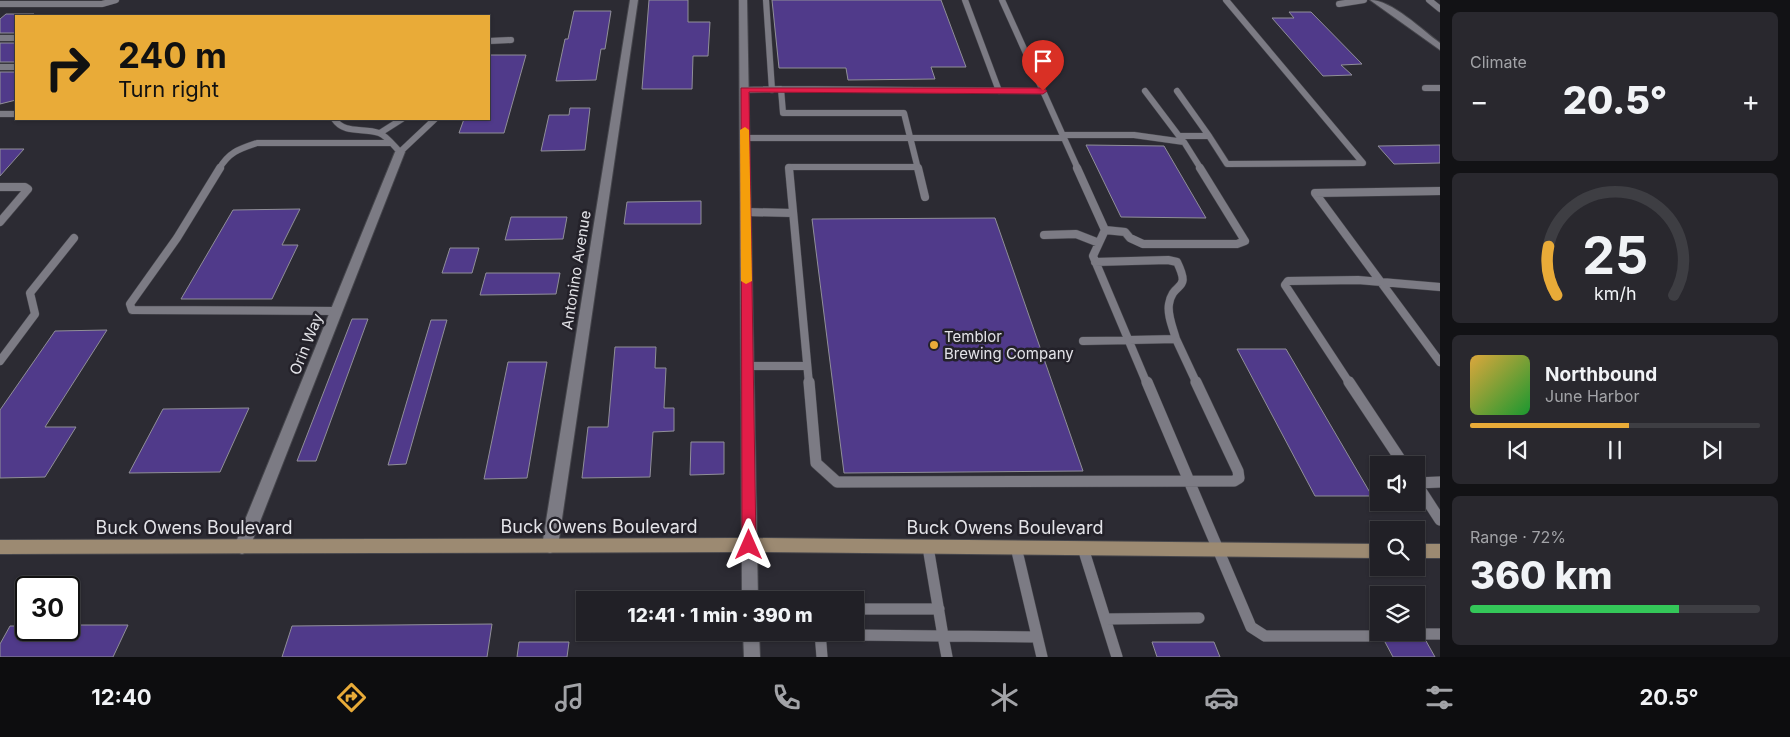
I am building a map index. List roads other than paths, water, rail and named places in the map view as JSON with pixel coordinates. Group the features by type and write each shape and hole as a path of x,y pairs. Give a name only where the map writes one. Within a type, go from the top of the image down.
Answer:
{"main road":[{"name":"Buck Owens Boulevard","path":"0,547 749,545 1370,551"},
{"path":"1425,551 1440,551"}],"street":[{"name":"Antonino Avenue","path":"550,546 634,0"},
{"path":"743,0 750,591"},
{"path":"1374,0 1435,40 1440,47"},
{"name":"Orin Way","path":"242,547 336,311 395,148"},
{"path":"751,641 752,657"}],"lane":[{"path":"0,4 102,4 116,0"},
{"path":"766,0 772,90"},
{"path":"965,0 1000,91"},
{"path":"1002,0 1105,230 1093,256 1095,262 1251,627 1265,636 1370,636"},
{"path":"1177,91 1227,164 1363,163 1226,0"},
{"path":"1339,4 1364,0"},
{"path":"1430,0 1440,9"},
{"path":"0,38 15,38"},
{"path":"490,41 511,40"},
{"path":"0,67 15,67"},
{"path":"1425,88 1440,88"},
{"path":"744,90 1043,91"},
{"path":"781,90 783,113 904,113 925,197"},
{"path":"1105,230 1125,232 1130,238 1143,244 1237,244 1245,241 1181,139 1145,91"},
{"path":"0,114 15,114"},
{"path":"334,120 345,128 380,133 395,148"},
{"path":"380,133 400,120"},
{"path":"336,311 162,312 132,310 130,304 176,238 226,157 237,150 257,143 395,148 434,120"},
{"path":"745,138 1134,135 1181,139 1209,136"},
{"path":"918,167 789,167 816,463 837,482 1234,481 1239,478 1238,472 1176,339 1169,311 1169,298 1183,284 1184,276 1176,262 1168,260 1095,262"},
{"path":"0,187 25,187 28,189 0,222"},
{"path":"1440,191 1315,193 1440,362"},
{"path":"746,212 792,213"},
{"path":"1044,235 1076,234 1099,243"},
{"path":"0,361 35,314 30,293 74,238"},
{"path":"1398,456 1286,286 1288,281 1294,280 1380,282 1440,287"},
{"path":"1083,341 1176,339"},
{"path":"747,366 807,366"},
{"path":"1425,483 1440,482"},
{"path":"1425,497 1440,520"},
{"path":"928,547 947,657"},
{"path":"1016,547 1042,657"},
{"path":"1083,548 1116,657"},
{"path":"864,609 939,609"},
{"path":"1105,619 1199,618"},
{"path":"864,634 1037,637"},
{"path":"1425,634 1440,634"},
{"path":"821,641 822,657"}],"place":[{"name":"Temblor Brewing Company","path":"934,345"}]}
